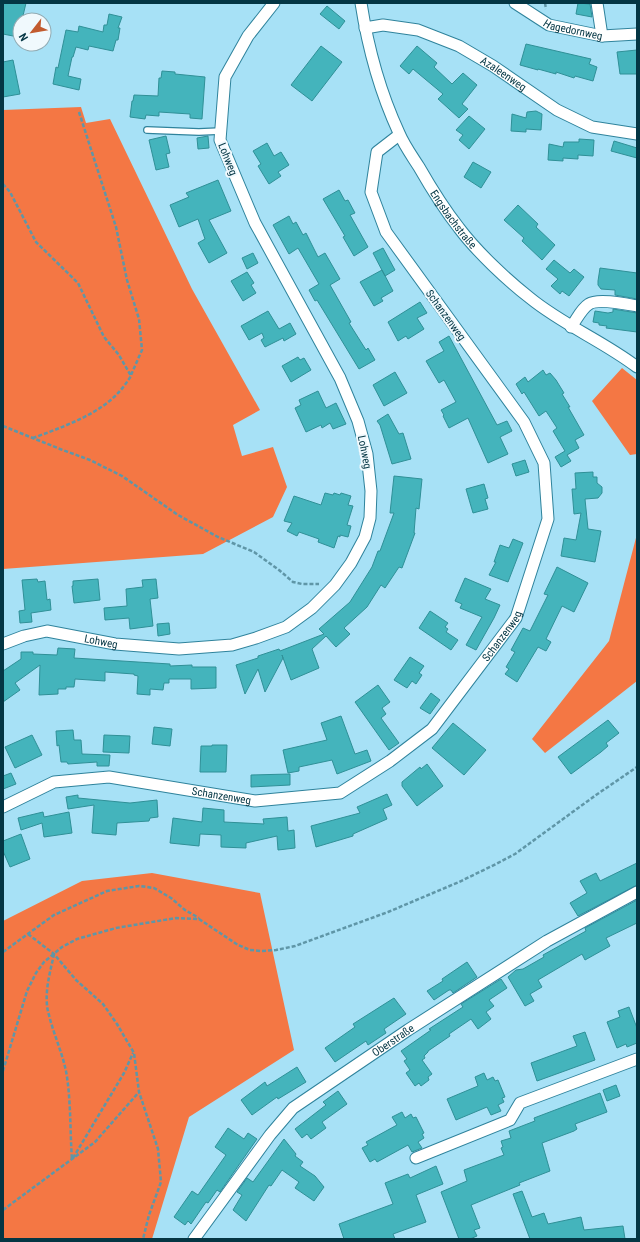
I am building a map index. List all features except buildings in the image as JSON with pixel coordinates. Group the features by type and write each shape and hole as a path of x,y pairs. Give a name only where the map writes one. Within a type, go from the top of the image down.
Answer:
{"street":[{"name":"Lohweg","path":"3,644 24,636 47,631 115,644 172,648 232,645 256,638 286,627 312,608 335,585 351,563 366,537 370,518 372,491 367,454 358,421 340,378 255,223 220,140 225,77 248,36 274,3"},
{"name":"Engsbachstraße","path":"361,3 365,28 378,80 399,135 459,228 491,264 530,298 572,327 627,359 637,367"},
{"name":"Hagedornweg","path":"515,3 549,25 602,36 637,34"},
{"path":"597,3 602,36"},
{"name":"Azaleenweg","path":"365,28 383,25 418,30 452,44 493,66 557,110 592,127 637,134"},
{"name":"Schanzenweg","path":"3,807 54,782 109,777 255,801 340,793 390,761 432,729 516,618 548,519 544,463 524,422 386,232 371,192 377,152 399,135"},
{"path":"572,327 583,308 590,302 602,301 637,306"},
{"name":"Oberstraße","path":"194,1239 270,1135 293,1108 408,1030 547,941 637,892"},
{"path":"416,1158 510,1120 520,1103 637,1059"}],"lane":[{"path":"147,130 199,132 221,131"}],"path":[{"path":"32,439 79,420 98,409 117,394 131,376 142,350 139,319 128,280 116,227 79,112"},
{"path":"3,184 10,192 36,242 78,283 104,337 119,355 131,376"},
{"path":"3,426 32,439 90,460 122,476 178,515 218,537 254,552 293,582 302,584 335,585"},
{"path":"3,952 54,914 107,890 139,886 154,888 171,898 185,910 238,945 250,950 276,950 319,938 452,886 516,854 596,795 637,767"},
{"path":"3,1071 27,991 36,973 44,962 62,947 76,939 116,928 176,918 199,919"},
{"path":"28,934 54,954 76,980 104,1004 134,1053 139,1092 158,1149 161,1182 149,1215 143,1239"},
{"path":"54,954 47,998 48,1014 64,1060 67,1076 71,1104 70,1124 72,1160"},
{"path":"72,1160 121,1079 134,1053"},
{"path":"3,1210 95,1142 139,1092"}],"shaded area":[{"path":"81,107 86,123 110,119 192,289 260,410 233,425 242,456 273,447 287,487 273,517 203,554 3,569 3,110"},
{"path":"622,368 637,380 637,454 630,455 592,401"},
{"path":"637,534 637,681 545,753 532,739 609,641"},
{"path":"152,873 260,893 294,1050 189,1117 152,1239 3,1239 3,921 82,881"}]}
